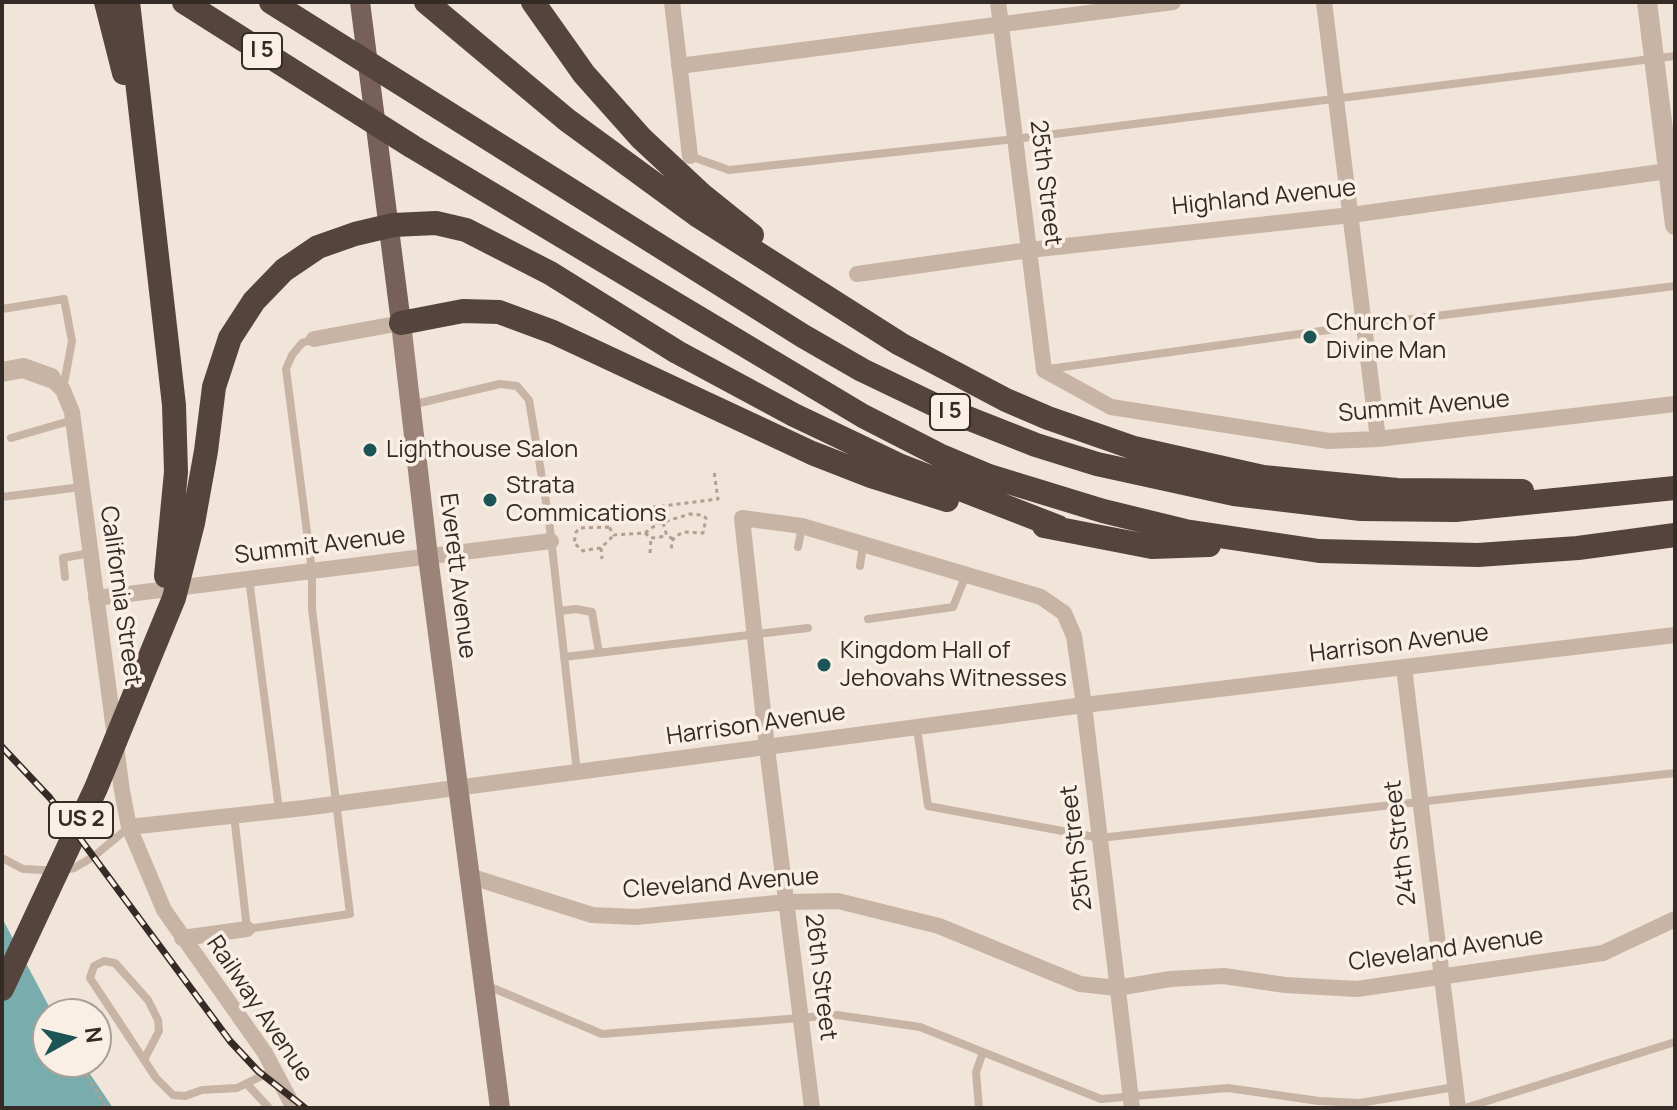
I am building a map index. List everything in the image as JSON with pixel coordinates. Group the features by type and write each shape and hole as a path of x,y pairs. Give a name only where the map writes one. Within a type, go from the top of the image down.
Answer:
{"highway":[{"path":"106,2 148,173"},
{"path":"128,2 174,405 176,472 183,522"},
{"name":"I 5","path":"184,2 413,147 863,416 939,455 989,476 1090,507 1185,531 1319,551 1478,555 1578,548 1675,535"},
{"name":"I 5","path":"271,2 803,336 915,396 1023,440 1097,464 1234,494 1361,509 1455,510 1675,488"},
{"path":"426,2 567,120 697,215 928,361 1006,400 1102,438 1180,460 1263,477 1397,490 1533,491 1572,500"},
{"path":"533,2 584,74 641,138 701,194 847,312"},
{"path":"183,522 214,387 230,338 254,301 302,256 332,241 393,225 436,223 466,230 550,273 677,352 823,429 901,466 1058,527"},
{"path":"401,323 463,311 499,312 553,332 761,431 871,476 1001,517 1152,547 1255,542"},
{"name":"US 2","path":"2,989 96,788 152,648 166,578 183,522"}],"main road":[{"name":"Everett Avenue","path":"360,2 500,1108"}],"street":[{"path":"672,2 690,156"},
{"name":"25th Street","path":"998,2 1044,370"},
{"path":"679,66 1173,2"},
{"path":"1324,2 1378,439"},
{"path":"1647,2 1672,171 1675,225"},
{"name":"Highland Avenue","path":"857,274 1029,250 1351,215 1672,171"},
{"path":"314,339 401,323"},
{"path":"2,372 23,368 57,384"},
{"name":"Summit Avenue","path":"1044,370 1111,407 1329,441 1378,439 1675,404"},
{"name":"California Street","path":"57,384 73,420 129,827"},
{"name":"26th Street","path":"802,526 742,518 812,1108"},
{"path":"802,526 966,575"},
{"name":"Summit Avenue","path":"96,598 551,541"},
{"name":"25th Street","path":"966,575 1041,597 1064,613 1074,636 1131,1102"},
{"name":"Harrison Avenue","path":"129,827 458,788 1084,705 1675,635"},
{"name":"24th Street","path":"1404,668 1458,1108"},
{"name":"Railway Avenue","path":"129,827 164,910 274,1070 294,1108"},
{"name":"Cleveland Avenue","path":"469,876 592,915 636,917 786,902 838,901 939,926 1080,984 1117,988 1170,979 1224,976 1285,985 1357,989 1603,953 1675,919"},
{"name":"Railway Avenue","path":"182,938 247,929"}],"lane":[{"path":"690,156 729,170 1015,139 1675,56"},
{"path":"1044,370 1675,286"},
{"path":"2,309 64,299 72,341 57,384"},
{"path":"234,815 247,929 350,914 286,369 302,343 314,339"},
{"path":"411,405 500,384 517,386 529,400 549,520 577,772"},
{"path":"11,438 73,420"},
{"path":"2,497 81,487"},
{"path":"798,547 802,526"},
{"path":"860,566 863,545"},
{"path":"51,559 90,553"},
{"path":"63,558 65,577"},
{"path":"868,619 953,607 966,575"},
{"path":"249,579 279,810"},
{"path":"559,611 576,609 592,612 599,653"},
{"path":"564,657 808,628"},
{"path":"917,728 928,806 1100,838 1675,773"},
{"path":"2,858 23,869 60,871 74,868 93,857 129,827"},
{"path":"145,1058 159,1031 158,1020 148,1000 115,963 104,961 94,966 90,978 156,1078 173,1095 227,1090 274,1070"},
{"path":"483,985 602,1034 837,1015 920,1027 1101,1099 1131,1102 1228,1088 1319,1101 1360,1103 1455,1087"},
{"path":"1465,1108 1675,1042"},
{"path":"979,1108 976,1072 983,1052"},
{"path":"247,1084 269,1108"}],"path":[{"path":"657,524 654,507 718,499 714,471"},
{"path":"549,520 608,512 609,527 614,535"},
{"path":"609,527 580,528 574,536 574,543 583,551 601,548 614,535 645,533 657,524 690,514 706,518 703,533 684,532 674,539 672,551"},
{"path":"663,523 667,536"},
{"path":"645,533 651,538 667,536 674,539"},
{"path":"650,553 651,538"},
{"path":"601,548 602,559"},
{"path":"88,1078 107,1108"}],"water":[{"path":"2,918 44,998 32,998 32,1078 93,1078 113,1108 2,1108"}],"railway":[{"path":"2,747 50,798 230,1041 258,1071 305,1108"}],"place":[{"name":"Church of Divine Man","path":"1310,337"},
{"name":"Lighthouse Salon","path":"370,450"},
{"name":"Strata Commications","path":"490,500"},
{"name":"Kingdom Hall of Jehovahs Witnesses","path":"824,665"}]}
